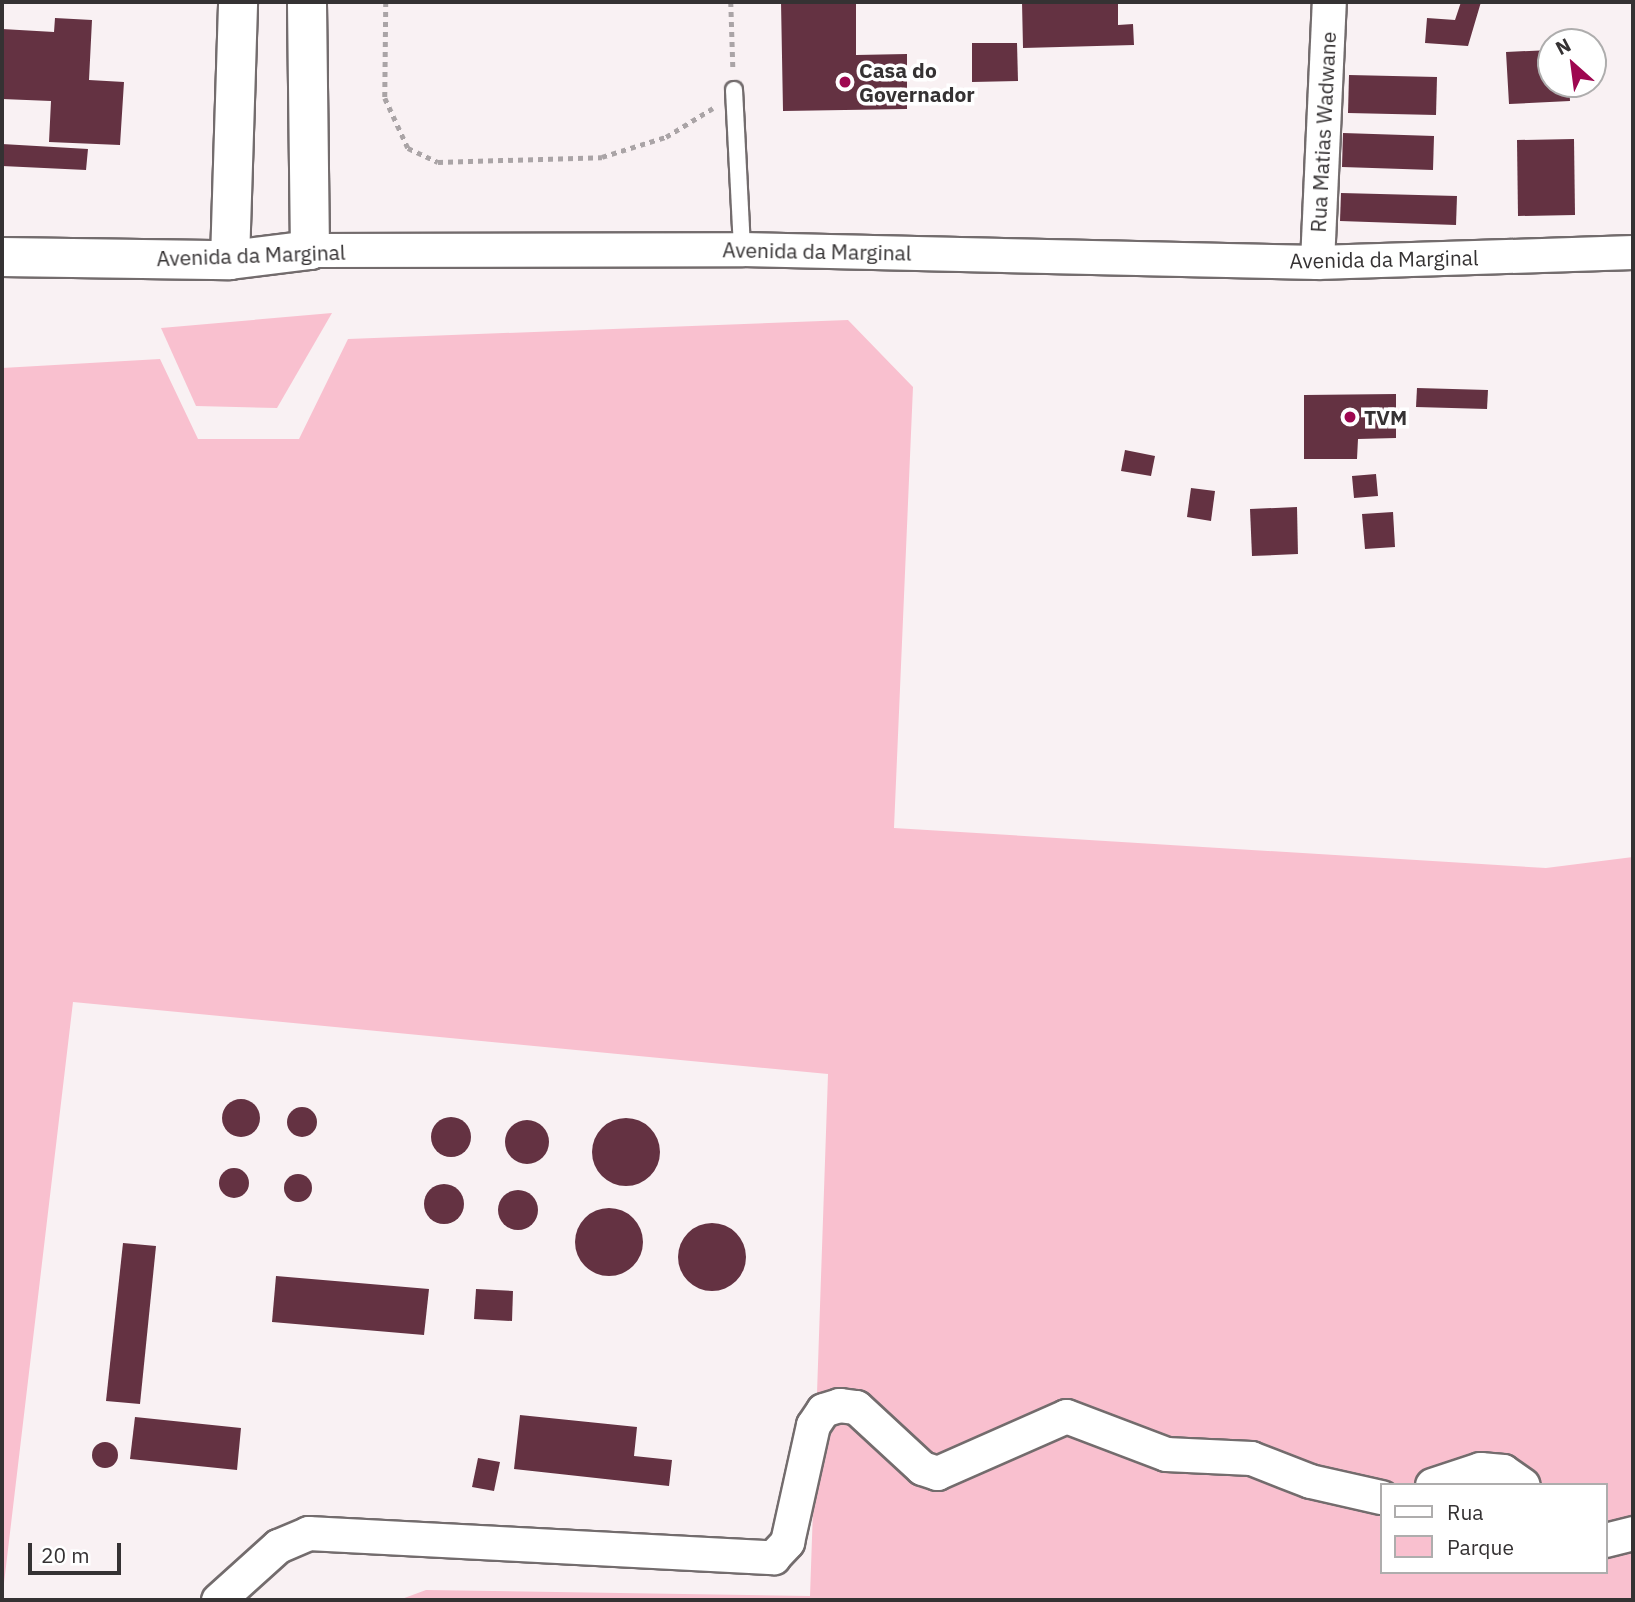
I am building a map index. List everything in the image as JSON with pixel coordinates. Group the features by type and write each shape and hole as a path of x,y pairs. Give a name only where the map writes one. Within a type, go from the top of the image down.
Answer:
{"street":[{"path":"230,260 238,2"},
{"path":"307,2 310,250"},
{"name":"Rua Matias Wadwane","path":"1317,262 1329,2"},
{"name":"Avenida da Marginal","path":"2,257 230,260 310,250 742,249 1317,262 1633,253"},
{"path":"218,1600 278,1546 308,1533 773,1557 787,1542 813,1425 823,1409 839,1405 856,1407 922,1468 937,1473 949,1472 1049,1420 1066,1416 1166,1454 1251,1458 1311,1482 1380,1497"},
{"path":"1438,1483 1480,1469 1503,1471 1519,1483"},
{"path":"1607,1540 1633,1533"}],"lane":[{"path":"734,90 742,249"}],"path":[{"path":"386,2 385,98 408,148 438,162 602,157 666,137 704,116 734,90 731,2"}],"green space":[{"path":"332,313 277,408 196,406 161,328"},
{"path":"848,320 913,387 894,828 1546,868 1633,857 1633,1600 399,1600 426,1590 810,1596 828,1074 73,1002 2,1600 2,368 160,359 198,439 299,439 348,339"}],"building":[{"name":"Casa do Governador","path":"781,2 856,2 856,55 907,54 907,109 783,111"},
{"path":"1022,2 1118,2 1118,25 1133,24 1134,45 1023,48"},
{"path":"1461,2 1481,2 1468,46 1425,43 1427,18 1455,20"},
{"path":"55,18 92,20 89,80 124,82 120,145 49,142 51,101 2,99 2,29 54,32"},
{"path":"972,43 1017,43 1018,81 972,82"},
{"path":"1537,51 1537,98 1570,98 1570,101 1509,104 1506,52"},
{"path":"1349,75 1437,77 1436,115 1348,113"},
{"path":"1343,133 1434,136 1433,170 1342,167"},
{"path":"1574,139 1575,215 1518,216 1517,140"},
{"path":"2,144 88,149 86,170 2,166"},
{"path":"1341,193 1457,196 1456,225 1340,221"},
{"path":"1417,388 1488,390 1487,409 1416,407"},
{"name":"TVM","path":"1396,394 1396,438 1358,439 1357,459 1304,459 1304,395"},
{"path":"1125,450 1155,456 1151,476 1121,471"},
{"path":"1376,474 1378,496 1354,498 1352,476"},
{"path":"1191,488 1215,491 1211,521 1187,517"},
{"path":"1297,507 1298,554 1252,556 1250,509"},
{"path":"1393,512 1395,547 1365,549 1362,514"},
{"path":"241,1099 255,1104 260,1118 255,1132 241,1137 227,1132 222,1118 227,1104"},
{"path":"302,1107 313,1111 317,1122 313,1133 302,1137 291,1133 287,1122 291,1111"},
{"path":"451,1117 459,1118 465,1123 470,1129 470,1145 465,1151 459,1156 451,1157 443,1156 437,1151 432,1145 431,1137 432,1129 437,1123 443,1118"},
{"path":"626,1118 639,1121 650,1128 657,1139 660,1152 657,1165 650,1176 639,1183 626,1186 613,1183 602,1176 595,1165 592,1152 595,1139 602,1128 613,1121"},
{"path":"527,1120 536,1121 543,1126 548,1133 548,1151 543,1158 536,1163 527,1164 518,1163 511,1158 506,1151 505,1142 506,1133 511,1126 518,1121"},
{"path":"234,1168 244,1173 249,1183 244,1193 234,1198 224,1193 219,1183 224,1173"},
{"path":"298,1174 308,1178 312,1188 308,1198 298,1202 288,1198 284,1188 288,1178"},
{"path":"444,1184 452,1185 458,1190 463,1196 463,1212 458,1218 452,1223 444,1224 436,1223 430,1218 425,1212 424,1204 425,1196 430,1190 436,1185"},
{"path":"518,1190 526,1191 532,1196 537,1202 537,1218 532,1224 526,1229 518,1230 510,1229 504,1224 499,1218 498,1210 499,1202 504,1196 510,1191"},
{"path":"609,1208 622,1211 633,1218 640,1229 643,1242 640,1255 633,1266 622,1273 609,1276 596,1273 585,1266 578,1255 575,1242 578,1229 585,1218 596,1211"},
{"path":"712,1223 725,1226 736,1233 743,1244 746,1257 743,1270 736,1281 725,1288 712,1291 699,1288 688,1281 681,1270 678,1257 681,1244 688,1233 699,1226"},
{"path":"123,1243 156,1246 140,1404 106,1401"},
{"path":"276,1276 429,1289 424,1335 272,1322"},
{"path":"476,1289 513,1291 512,1321 474,1319"},
{"path":"520,1415 637,1427 634,1456 672,1460 669,1486 514,1469"},
{"path":"135,1417 241,1428 237,1470 130,1459"},
{"path":"105,1442 114,1446 118,1455 114,1464 105,1468 96,1464 92,1455 96,1446"},
{"path":"478,1458 500,1462 494,1491 472,1487"}],"place":[{"name":"Casa do Governador","path":"845,82"},
{"name":"TVM","path":"1350,417"}]}
